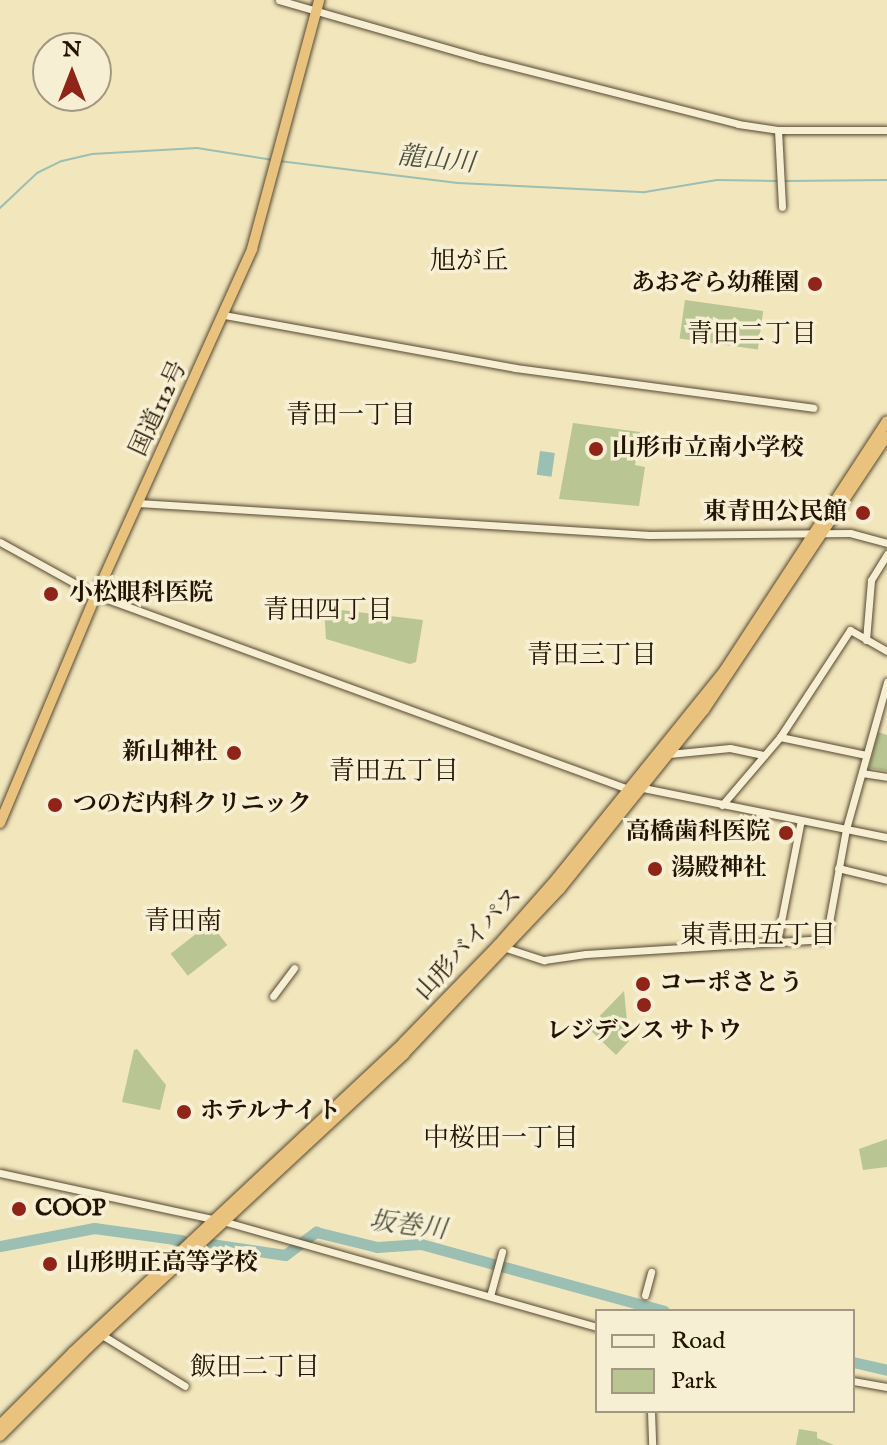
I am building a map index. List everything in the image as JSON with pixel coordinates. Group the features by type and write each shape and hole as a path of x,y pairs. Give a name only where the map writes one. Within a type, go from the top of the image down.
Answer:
{"highway":[{"name":"国道112号","path":"0,823 96,595 252,249 318,5"},
{"name":"山形バイパス","path":"0,1425 226,1222 404,1054 506,948 643,788 704,710 820,533 887,421"},
{"name":"山形バイパス","path":"0,1436 9,1416 88,1348 97,1335 214,1219 436,1010 557,878 724,671 887,436"},
{"path":"0,1443 88,1348"}],"street":[{"path":"279,0 318,5 694,115 778,130 887,130"},
{"path":"778,130 782,207"},
{"path":"224,315 515,368 813,408"},
{"path":"138,503 649,535 850,533 887,543"},
{"path":"0,542 96,595 628,789 643,788 887,837"},
{"path":"866,640 871,580 887,554"},
{"path":"722,805 780,737 850,630 887,651"},
{"path":"506,948 544,960 586,954 826,939 846,829 887,682"},
{"path":"780,737 866,755"},
{"path":"669,754 730,748 764,755"},
{"path":"862,773 887,777"},
{"path":"777,942 801,820"},
{"path":"838,868 887,880"},
{"path":"273,996 294,968"},
{"path":"0,1173 226,1222 595,1326"},
{"path":"490,1296 502,1252"},
{"path":"645,1295 651,1272"},
{"path":"97,1335 185,1386"},
{"path":"855,1381 887,1387"},
{"path":"651,1413 652,1445"}],"green space":[{"path":"685,300 763,311 758,350 680,339"},
{"path":"573,423 640,432 635,465 645,467 639,506 559,499"},
{"path":"324,608 423,620 416,662 410,664 326,639"},
{"path":"878,732 887,735 887,771 869,768"},
{"path":"210,923 227,945 188,976 171,954"},
{"path":"624,991 629,1041 616,1055 588,1028"},
{"path":"137,1049 166,1085 160,1110 122,1102 134,1050"},
{"path":"887,1139 887,1167 863,1170 859,1149"},
{"path":"799,1429 817,1432 817,1438 834,1445 796,1445"}],"water":[{"path":"540,451 555,453 552,477 537,475"}],"waterway":[{"name":"龍山川","path":"0,208 37,173 62,161 92,154 197,148 273,160"},
{"name":"龍山川","path":"279,161 458,183 645,192 717,180 778,181"},
{"name":"龍山川","path":"784,181 887,180"},
{"name":"坂巻川","path":"0,1246 94,1228 182,1240"},
{"name":"坂巻川","path":"197,1242 285,1255 316,1232 377,1247 421,1244 657,1309"},
{"name":"坂巻川","path":"855,1362 887,1370"}],"place":[{"name":"あおぞら幼稚園","path":"815,284"},
{"name":"山形市立南小学校","path":"596,449"},
{"name":"東青田公民館","path":"863,513"},
{"name":"小松眼科医院","path":"51,594"},
{"name":"新山神社","path":"234,753"},
{"name":"つのだ内科クリニック","path":"55,805"},
{"name":"高橋歯科医院","path":"786,833"},
{"name":"湯殿神社","path":"655,869"},
{"name":"コーポさとう","path":"643,984"},
{"name":"レジデンス サトウ","path":"644,1005"},
{"name":"ホテルナイト","path":"184,1112"},
{"name":"COOP","path":"19,1209"},
{"name":"山形明正高等学校","path":"50,1264"}],"district":[{"name":"旭が丘","path":"469,262"},
{"name":"青田二丁目","path":"752,335"},
{"name":"青田一丁目","path":"351,416"},
{"name":"青田四丁目","path":"328,611"},
{"name":"青田三丁目","path":"592,656"},
{"name":"青田五丁目","path":"394,772"},
{"name":"青田南","path":"183,922"},
{"name":"東青田五丁目","path":"758,936"},
{"name":"中桜田一丁目","path":"501,1139"},
{"name":"飯田二丁目","path":"255,1368"}]}
